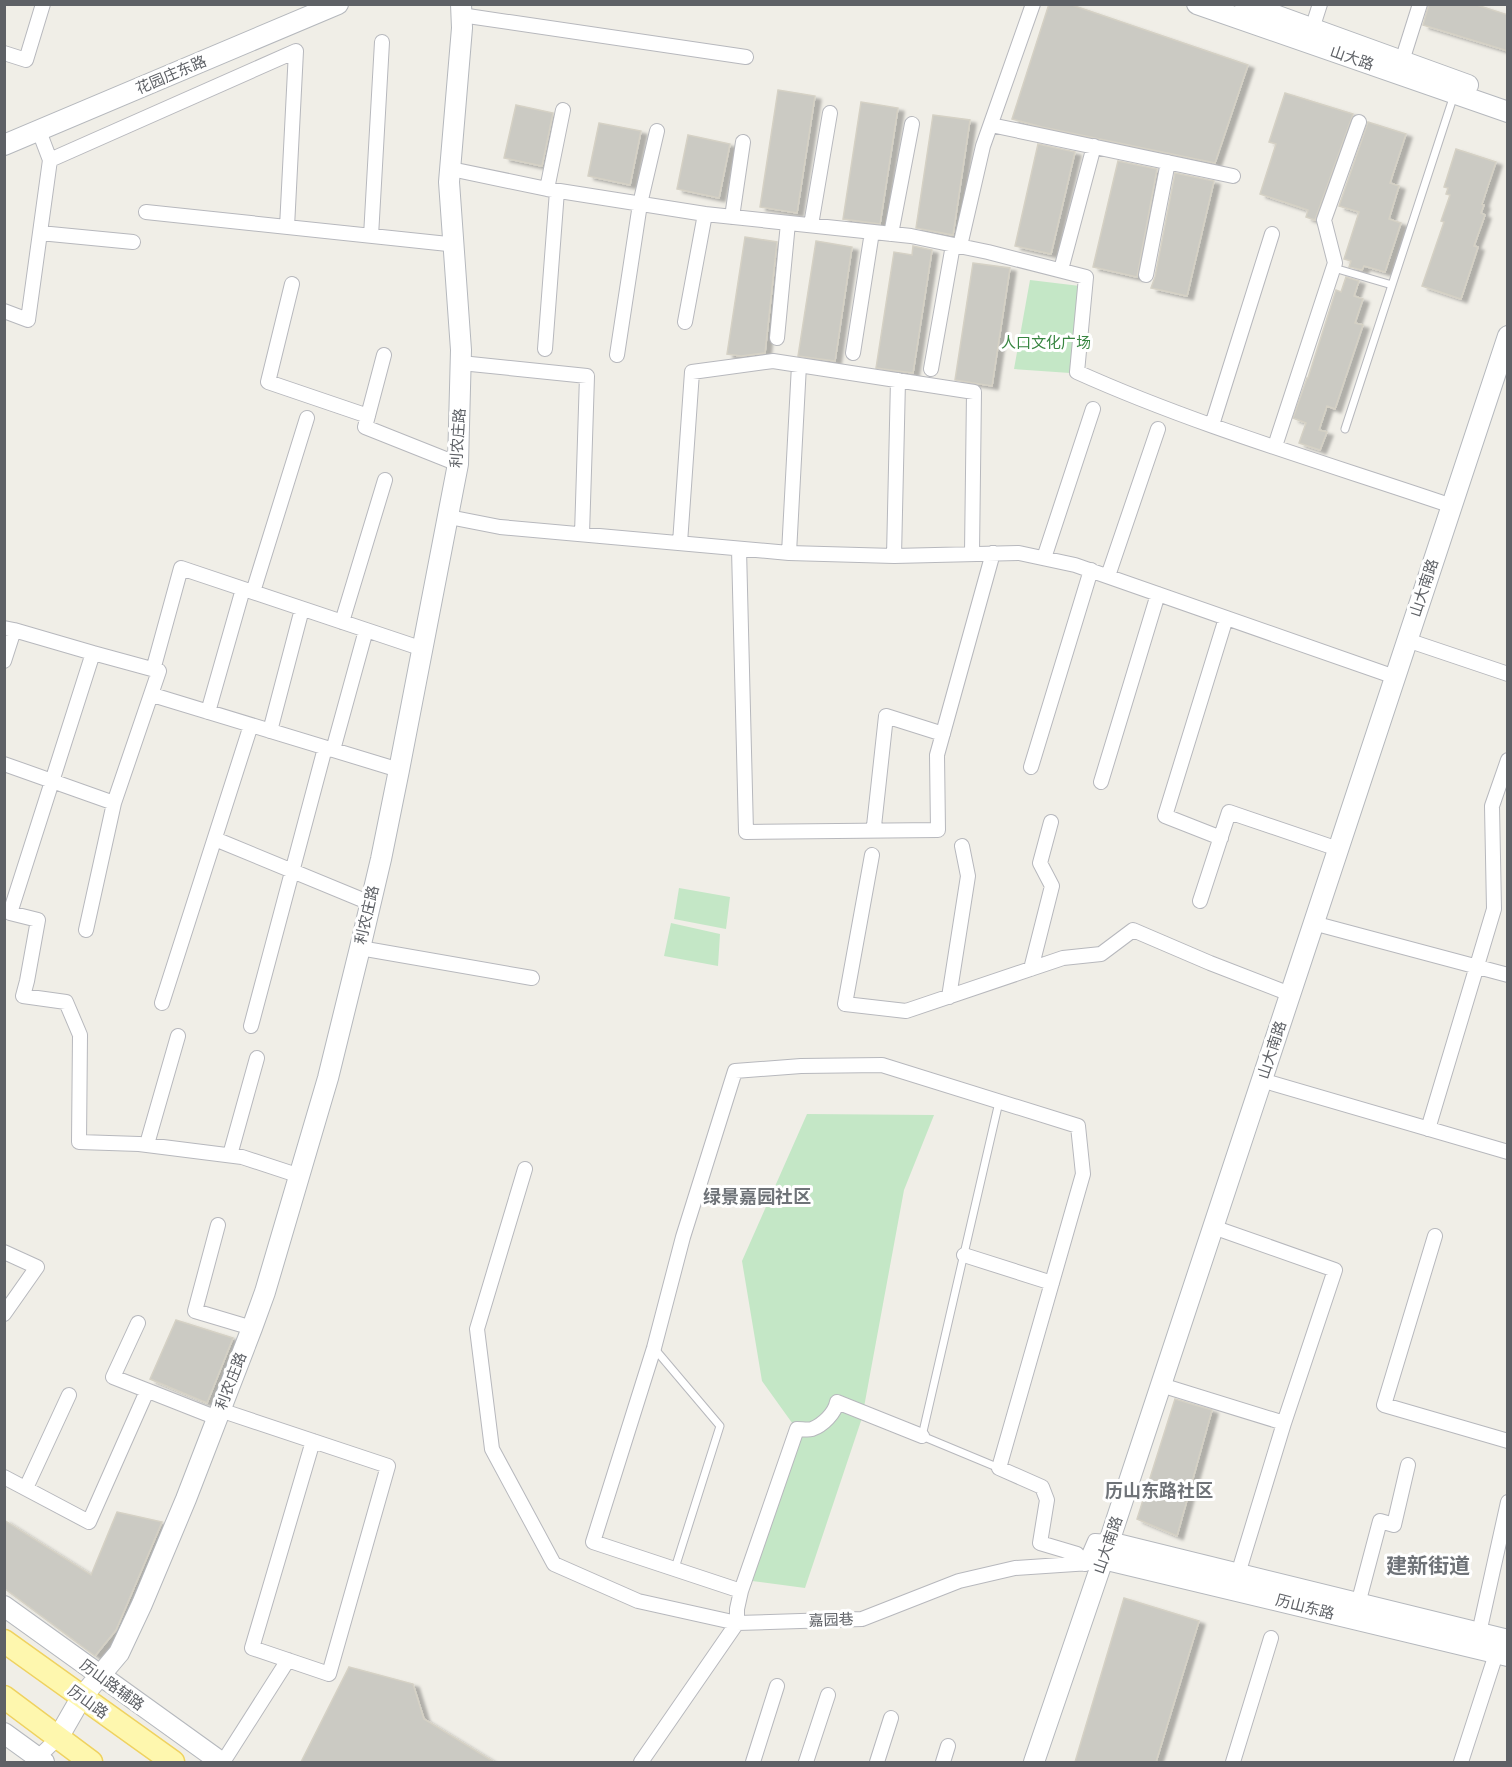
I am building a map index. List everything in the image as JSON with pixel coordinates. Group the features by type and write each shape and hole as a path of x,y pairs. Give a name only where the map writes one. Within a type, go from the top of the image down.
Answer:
{"main road":[{"name":"历山路","path":"4,1641 173,1762"},
{"path":"4,1697 91,1762"}],"street":[{"path":"4,53 26,60 43,4"},
{"name":"花园庄东路","path":"4,145 338,4"},
{"path":"931,369 956,245 983,147 1033,4"},
{"name":"山大路","path":"1197,4 1508,112"},
{"name":"山大路","path":"1245,4 1508,99"},
{"path":"1312,28 1320,4"},
{"path":"1402,61 1420,4"},
{"path":"461,10 746,57"},
{"name":"利农庄路","path":"38,1761 58,1738 81,1698 119,1653 142,1604 218,1414 265,1292 328,1078 360,948 399,770 458,464 461,363 449,182 462,28 461,10"},
{"path":"370,236 382,42"},
{"path":"50,160 296,51 287,226"},
{"path":"545,349 552,190 563,110"},
{"path":"811,225 830,113"},
{"path":"1275,446 1334,268 1335,263 1324,220 1359,122"},
{"path":"891,234 912,124"},
{"path":"991,125 1233,176"},
{"path":"4,311 28,320 50,160 39,131"},
{"path":"617,355 640,204 657,131"},
{"path":"732,217 743,142"},
{"path":"1062,266 1094,146"},
{"path":"1146,275 1168,162"},
{"path":"451,169 552,190 705,214 911,236 1086,277 1077,372 1212,424 1452,506"},
{"path":"146,212 448,244"},
{"path":"685,322 705,214"},
{"path":"777,338 788,223"},
{"path":"853,353 872,232"},
{"path":"40,233 133,242"},
{"path":"1212,424 1272,234"},
{"path":"292,284 268,382 368,416"},
{"name":"山大南路","path":"1034,1762 1099,1555 1161,1385 1508,336"},
{"path":"384,355 365,427 458,464"},
{"path":"680,543 692,372 773,361 974,392 972,554"},
{"path":"461,363 587,376 582,534"},
{"path":"789,553 799,365"},
{"path":"894,556 898,380"},
{"path":"1044,558 1093,409"},
{"path":"208,712 307,418"},
{"path":"1108,576 1158,429"},
{"path":"342,622 385,480"},
{"path":"449,516 500,526 789,553 894,556 1018,553 1091,570 1395,677"},
{"path":"739,549 746,832 939,830 937,755 993,553"},
{"path":"153,670 181,568 423,649"},
{"path":"1031,767 1091,570"},
{"path":"1101,782 1158,594"},
{"path":"270,731 302,609"},
{"path":"1221,838 1166,816 1226,618"},
{"path":"4,661 9,629 159,671 114,803 86,930"},
{"path":"251,1026 292,871 366,630"},
{"path":"1407,640 1508,674"},
{"path":"93,653 10,913 38,920 23,996 66,1002 81,1035 79,1142 147,1144 230,1155 300,1176"},
{"path":"156,696 399,770"},
{"path":"874,826 885,716 943,734"},
{"path":"162,1003 251,725"},
{"path":"1428,1129 1494,909 1492,806 1508,760"},
{"path":"4,764 114,803"},
{"path":"1200,901 1229,812 1338,849"},
{"path":"1031,969 1052,886 1040,862 1050,822"},
{"path":"214,839 370,903"},
{"path":"949,997 968,876 962,846"},
{"path":"872,855 844,1004 906,1011 1063,958 1101,954 1133,930 1209,963 1290,994"},
{"path":"1313,923 1508,975"},
{"path":"360,948 532,978"},
{"path":"147,1144 178,1036"},
{"path":"230,1155 257,1058"},
{"path":"741,1591 593,1542 654,1348 683,1237 735,1071 801,1066 882,1065 1078,1126 1083,1174 999,1468 1042,1487 1047,1500 1040,1543 1077,1554 1099,1555"},
{"path":"1262,1080 1508,1152"},
{"name":"嘉园巷","path":"525,1169 477,1329 492,1449 554,1564 638,1601 737,1623 862,1619 959,1581 1015,1568 1099,1555"},
{"path":"218,1225 195,1311 252,1328"},
{"path":"1213,1227 1335,1270 1284,1423 1238,1574"},
{"path":"1435,1236 1384,1405 1508,1441"},
{"path":"4,1252 37,1267 4,1314"},
{"path":"964,1255 1052,1283"},
{"path":"138,1323 112,1377 218,1414 313,1441 388,1466 328,1674 252,1648 313,1441"},
{"path":"1161,1385 1284,1423"},
{"path":"4,1477 89,1522 147,1391"},
{"path":"26,1488 69,1395"},
{"path":"641,1762 737,1623 741,1591 797,1429 811,1430 835,1409 837,1402 922,1436"},
{"path":"1358,1604 1380,1521 1394,1525 1408,1465"},
{"path":"1479,1633 1506,1511"},
{"name":"历山东路","path":"1099,1555 1238,1574 1479,1633 1504,1650"},
{"name":"历山东路","path":"1099,1555 1504,1650"},
{"name":"历山路辅路","path":"4,1606 222,1762"},
{"path":"1233,1762 1270,1638"},
{"path":"1461,1762 1504,1650"},
{"path":"222,1762 288,1660"},
{"path":"753,1762 777,1686"},
{"path":"806,1762 828,1695"},
{"path":"877,1762 891,1718"},
{"path":"4,1733 38,1761"},
{"path":"943,1762 948,1746"}],"lane":[{"path":"1345,429 1455,94"},
{"path":"1334,268 1392,285"},
{"path":"999,1102 922,1436 999,1468"},
{"path":"654,1348 720,1426 675,1568"}],"green space":[{"name":"人口文化广场","path":"1030,280 1080,286 1070,373 1014,369"},
{"path":"679,888 730,897 726,929 674,919"},
{"path":"671,923 720,934 718,966 664,956"},
{"path":"807,1114 934,1115 904,1190 862,1418 805,1588 744,1580 795,1427 762,1381 742,1261"}],"building":[{"path":"1049,4 1069,4 1248,65 1215,163 1012,119"},
{"path":"1429,4 1474,4 1508,15 1508,51 1423,25"},
{"path":"778,90 815,96 797,213 760,207"},
{"path":"1285,93 1353,114 1315,220 1306,217 1308,210 1260,194 1276,144 1269,142"},
{"path":"861,102 898,108 880,224 843,219"},
{"path":"516,105 553,113 542,166 504,158"},
{"path":"933,115 970,120 953,235 916,228"},
{"path":"1368,122 1406,134 1390,183 1399,186 1389,219 1401,223 1385,272 1364,266 1362,270 1349,267 1351,261 1344,259 1359,212 1339,206"},
{"path":"599,123 641,131 630,185 588,176"},
{"path":"688,135 730,144 719,198 677,189"},
{"path":"1038,144 1075,152 1051,254 1015,246"},
{"path":"1456,149 1496,162 1482,204 1484,205 1481,213 1485,215 1474,246 1478,247 1461,299 1422,286 1444,222 1441,221 1450,195 1446,194 1448,188 1444,187"},
{"path":"1118,161 1157,169 1137,277 1093,267"},
{"path":"1175,173 1214,181 1187,296 1151,288"},
{"path":"745,237 777,242 765,353 741,356 727,354"},
{"path":"816,241 852,247 835,361 798,356"},
{"path":"913,246 932,250 913,373 876,368 894,252 912,255"},
{"path":"973,263 1010,268 992,386 955,380"},
{"path":"1346,277 1359,281 1354,296 1363,299 1355,323 1363,325 1335,409 1327,406 1319,430 1327,432 1320,450 1299,443 1306,423 1293,418 1336,290 1341,292"},
{"path":"176,1320 233,1338 207,1403 150,1379"},
{"path":"1175,1399 1212,1410 1177,1536 1137,1519"},
{"path":"117,1512 162,1522 116,1630 95,1656 4,1588 4,1520 91,1575"},
{"path":"1124,1598 1199,1621 1156,1762 1075,1762"},
{"path":"349,1667 413,1684 424,1719 494,1762 301,1762"}],"district":[{"name":"绿景嘉园社区","path":"757,1197"},
{"name":"历山东路社区","path":"1159,1491"},
{"name":"建新街道","path":"1428,1566"}]}
